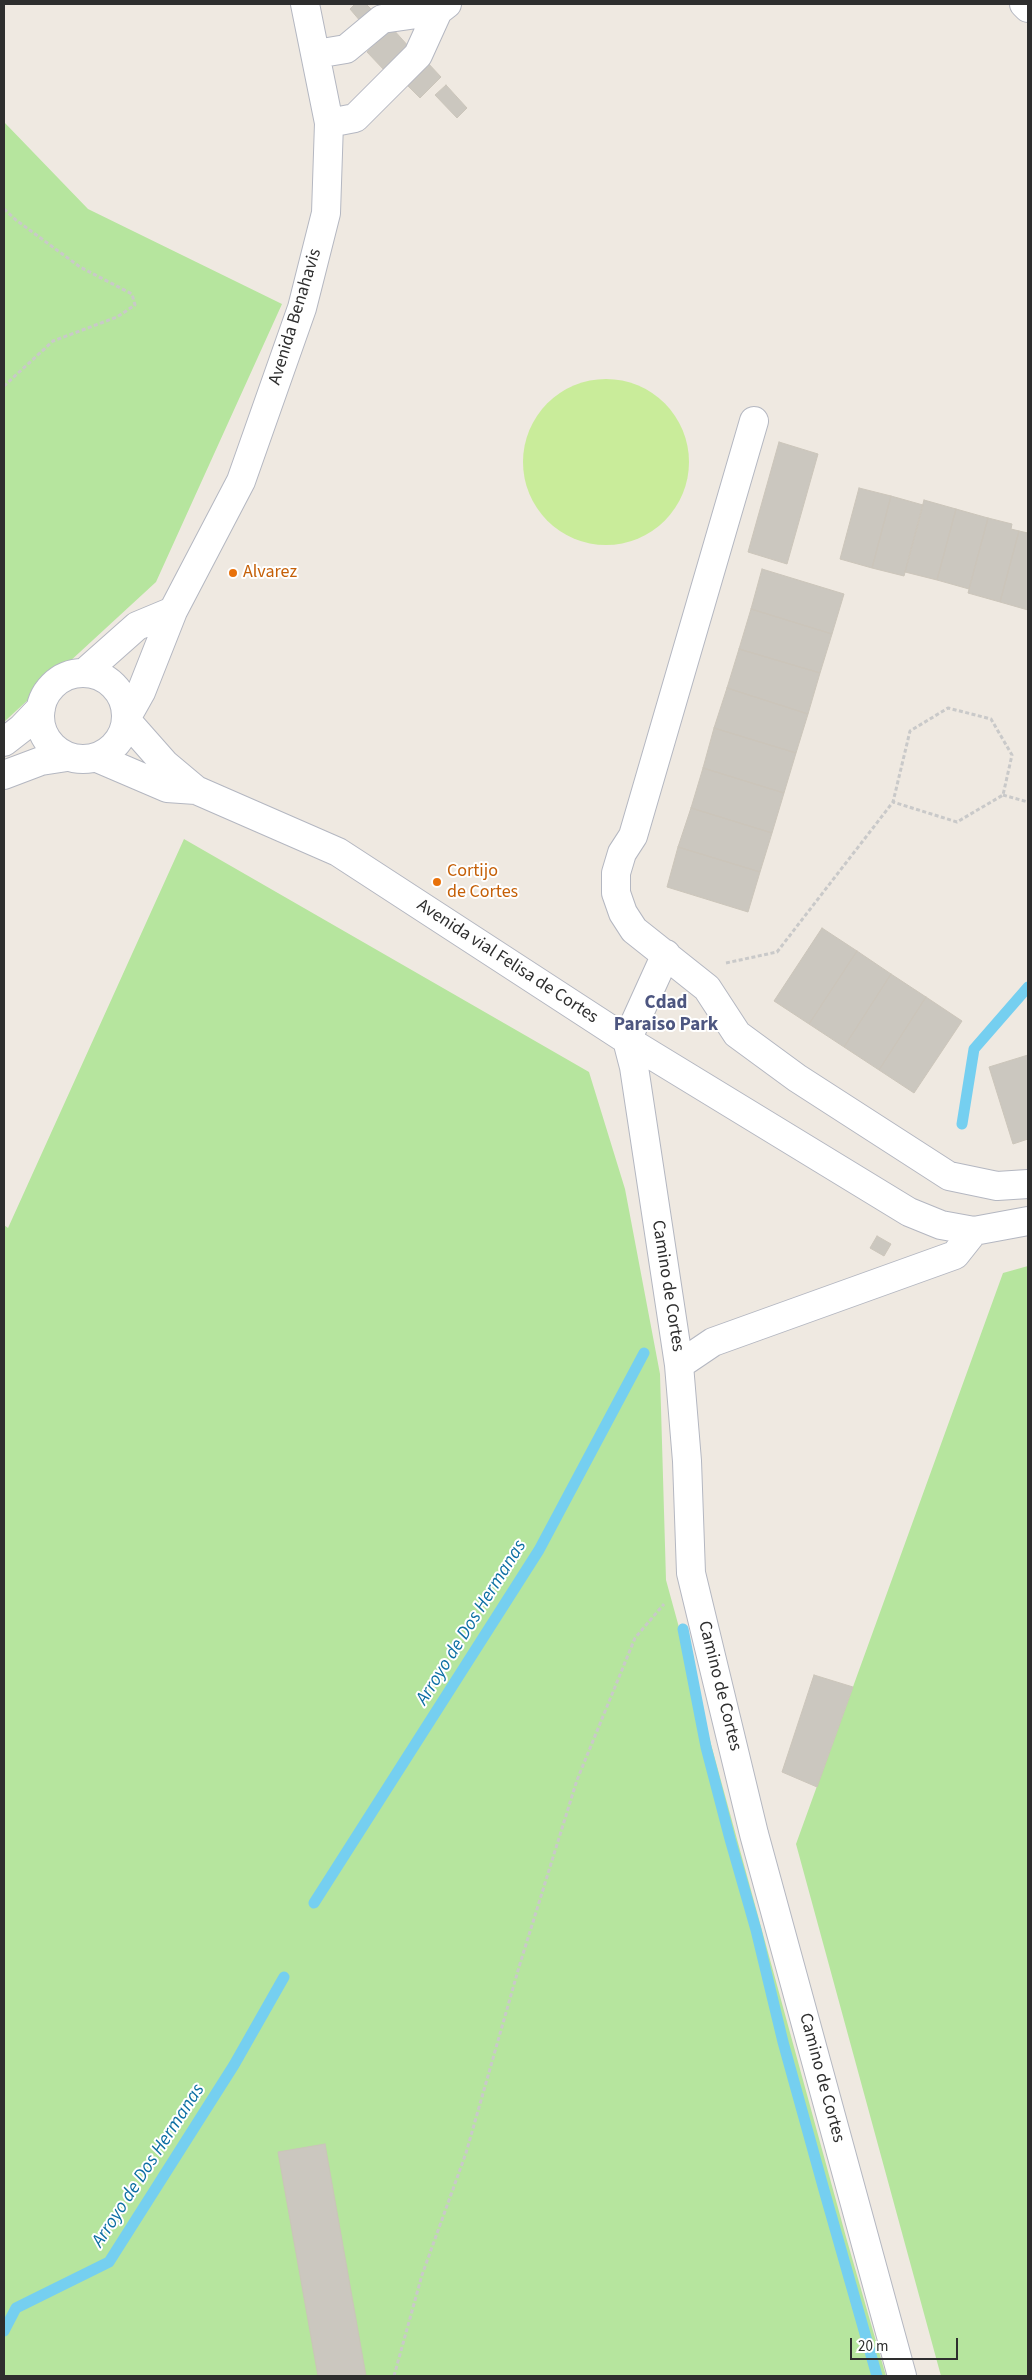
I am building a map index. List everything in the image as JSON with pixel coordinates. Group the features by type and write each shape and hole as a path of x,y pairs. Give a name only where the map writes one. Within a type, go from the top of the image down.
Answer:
{"street":[{"name":"Avenida Benahavis","path":"127,719 141,692 174,611 241,480 302,308 326,213 329,123 305,4"},
{"path":"1024,4 1028,8"},
{"path":"316,54 346,48 382,19 440,6"},
{"path":"329,123 355,118 418,55 440,6"},
{"path":"754,422 632,836 622,853 616,873 616,893 623,913 634,930 707,988 737,1034 797,1078 949,1176 997,1186 1028,1184"},
{"path":"84,673 137,626 174,611"},
{"path":"4,742 22,728 40,708 46,693 56,682 70,675 84,673 100,676 112,684 125,705 127,719 120,740 110,751 97,758 82,760 67,757 41,761 4,775"},
{"path":"40,708 40,722 45,737 54,749 67,757"},
{"name":"Avenida vial Felisa de Cortes","path":"127,719 165,764 196,790 338,852 626,1040 909,1212 941,1225 974,1231 1028,1221"},
{"name":"Avenida vial Felisa de Cortes","path":"97,758 167,788 196,790"},
{"path":"626,1040 653,986 666,954"},
{"name":"Camino de Cortes","path":"626,1040 634,1066 679,1365 687,1462 691,1573 754,1834 902,2376"},
{"path":"679,1365 713,1342 955,1255 974,1231"}],"path":[{"path":"4,209 16,220 80,266 132,294 135,305 117,317 53,341 4,386"},
{"path":"687,971 777,952 893,802 910,731 948,708 991,719 1012,755 1003,795"},
{"path":"893,802 957,822 1003,795 1028,802"},
{"path":"394,2376 422,2275 466,2153 519,1967 577,1780 635,1638 691,1573"}],"green space":[{"path":"4,122 88,209 282,304 156,582 4,722"},
{"path":"606,379 630,383 645,389 670,410 679,423 685,438 689,462 685,486 679,501 658,526 645,535 630,541 606,545 582,541 567,535 542,514 533,501 527,486 523,462 527,438 533,423 554,398 567,389 582,383"},
{"path":"184,839 589,1072 625,1189 660,1374 666,1580 846,2237 886,2376 4,2376 4,1225 8,1228"},
{"path":"1028,1266 1028,2376 941,2376 796,1844 1003,1273"}],"building":[{"path":"355,4 366,4 373,11 361,22 350,9"},
{"path":"392,28 410,48 385,71 367,52"},
{"path":"427,62 441,77 420,98 405,83"},
{"path":"446,85 467,108 457,118 435,95"},
{"path":"779,442 818,454 787,564 748,552"},
{"path":"859,488 891,496 872,568 840,559"},
{"path":"891,496 923,505 904,576 872,568"},
{"path":"924,500 956,509 937,580 905,572"},
{"path":"956,509 988,518 969,589 937,580"},
{"path":"988,518 1012,524 1011,529 1019,531 1000,602 968,593"},
{"path":"1019,531 1028,533 1028,610 1000,602"},
{"path":"762,569 844,594 832,634 751,609"},
{"path":"751,609 832,634 820,673 739,649"},
{"path":"739,649 820,673 808,714 727,688"},
{"path":"727,688 808,714 796,753 714,728"},
{"path":"714,728 796,753 784,793 703,768"},
{"path":"703,768 784,793 772,833 691,808"},
{"path":"691,808 772,833 760,872 678,847"},
{"path":"678,847 760,872 748,912 667,887"},
{"path":"822,928 857,951 809,1024 774,1001"},
{"path":"857,951 891,974 844,1047 809,1024"},
{"path":"891,974 926,997 879,1070 844,1047"},
{"path":"926,997 962,1021 914,1093 879,1070"},
{"path":"1028,1055 1028,1139 1013,1144 989,1067"},
{"path":"877,1236 891,1244 884,1256 870,1248"},
{"path":"814,1675 853,1687 817,1787 782,1772"},
{"path":"325,2144 366,2376 318,2376 278,2152"}],"waterway":[{"name":"Arroyo de Dos Hermanas","path":"962,1124 974,1049 1028,987"},
{"name":"Arroyo de Dos Hermanas","path":"314,1903 539,1550 644,1353"},
{"path":"683,1629 706,1747 756,1930 783,2042 877,2376"},
{"name":"Arroyo de Dos Hermanas","path":"4,2331 16,2308 109,2262 234,2065 284,1977"}],"place":[{"name":"Alvarez","path":"233,573"},
{"name":"Cortijo de Cortes","path":"437,882"}],"district":[{"name":"Cdad Paraiso Park","path":"666,1015"}]}
